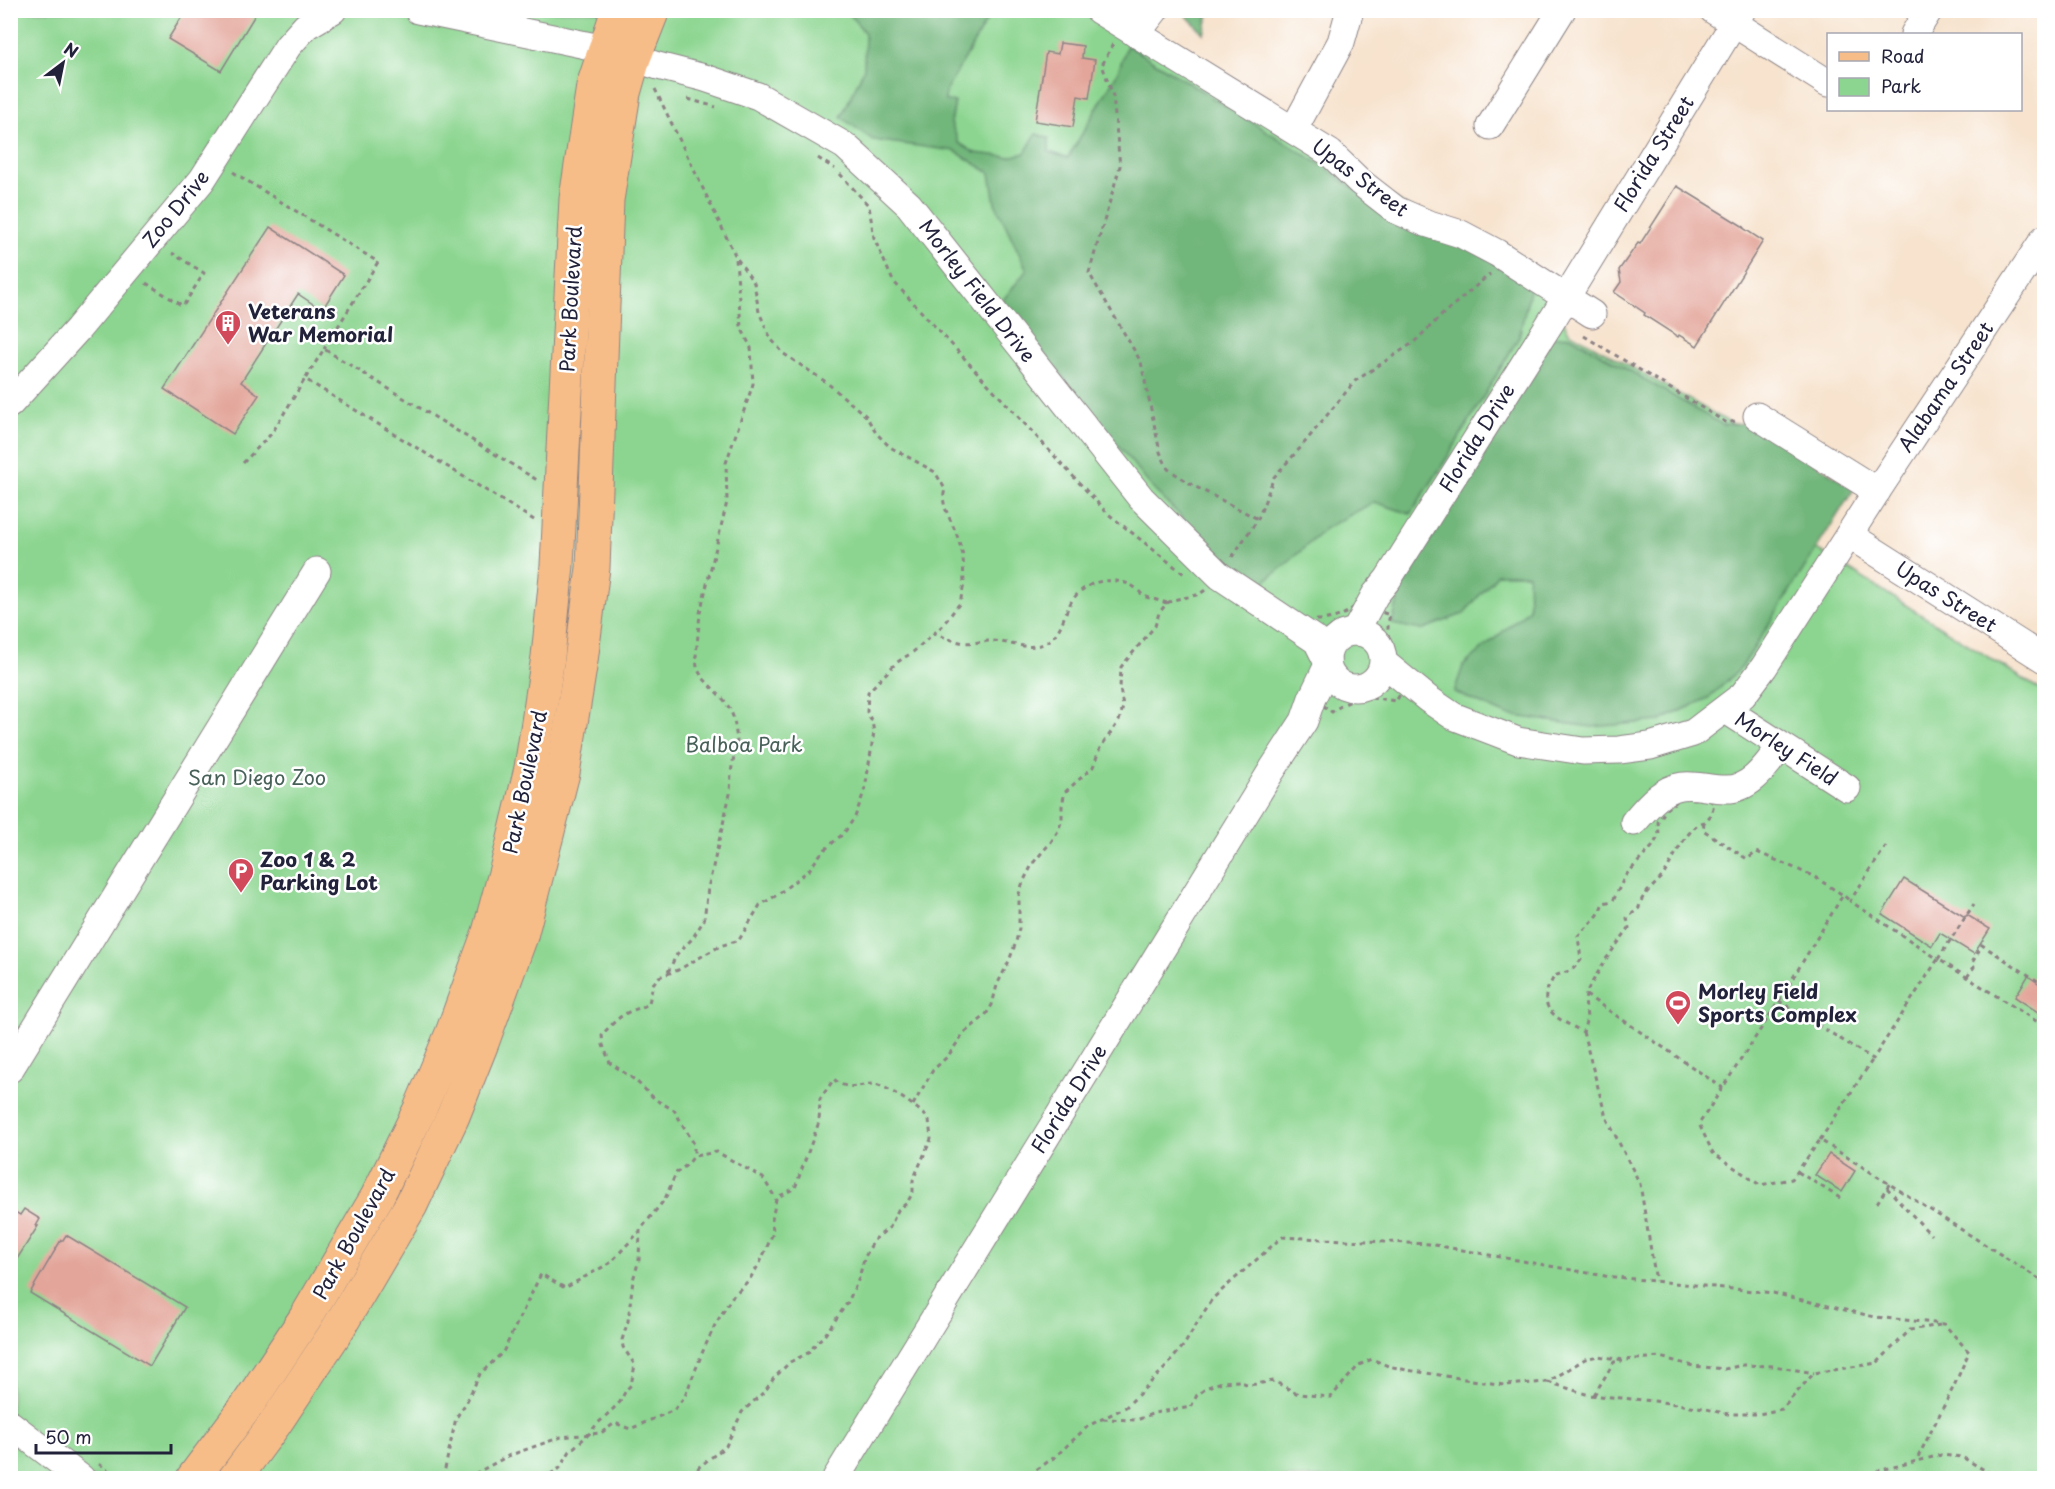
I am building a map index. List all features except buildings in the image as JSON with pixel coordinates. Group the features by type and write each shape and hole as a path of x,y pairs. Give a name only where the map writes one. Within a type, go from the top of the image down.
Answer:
{"main road":[{"name":"Park Boulevard","path":"235,1479 336,1332 411,1205 453,1116 520,936 563,773 594,556 607,201 624,93 618,10"},
{"name":"Park Boulevard","path":"193,1479 249,1403 308,1314 377,1197 420,1109 448,1044 489,932 531,768 548,657 558,565 576,199 593,86 653,10"}],"street":[{"name":"Zoo Drive","path":"10,404 78,329 202,180 288,46 306,26 333,10"},
{"path":"418,10 620,53"},
{"name":"Upas Street","path":"1098,10 1330,153 1360,182 1396,210 1426,223 1461,234 1497,253 1565,297 1588,325"},
{"path":"1130,30 1155,10"},
{"path":"1294,129 1341,42 1350,10"},
{"path":"1490,126 1562,10"},
{"path":"1915,33 1929,10"},
{"path":"1730,15 1827,82"},
{"name":"Florida Street","path":"1565,297 1730,15"},
{"name":"Morley Field Drive","path":"620,53 758,96 845,146 909,205 1141,498 1214,581 1289,621 1294,627 1317,642 1327,664"},
{"name":"Alabama Street","path":"1849,535 2044,238"},
{"name":"Florida Drive","path":"1348,634 1388,579 1565,297"},
{"path":"1757,416 1876,491"},
{"path":"1428,699 1399,695 1384,689 1342,685 1331,678 1326,654 1334,642 1348,634 1373,639 1382,655 1428,699 1453,716 1518,741 1583,751 1619,750 1650,746 1693,733 1743,695 1764,668 1849,535"},
{"name":"Upas Street","path":"1849,535 2044,659"},
{"path":"10,1069 316,571"},
{"name":"Florida Drive","path":"1382,655 1376,626 1388,579"},
{"name":"Morley Field Drive","path":"1289,621 1298,621 1348,634"},
{"path":"1359,687 1375,681 1382,655"},
{"name":"Florida Drive","path":"836,1479 1304,721 1327,664"},
{"name":"Florida Drive","path":"1304,721 1335,696 1359,687"},
{"name":"Morley Field","path":"1726,710 1847,788"},
{"path":"1634,822 1664,792 1681,786 1727,790 1751,781 1764,769 1781,746"},
{"path":"10,1424 81,1479"}],"path":[{"path":"1130,30 1101,64 1113,96 1120,166 1089,273 1141,362 1160,452 1168,470 1258,519"},
{"path":"443,1479 456,1418 480,1374 503,1352 541,1274 565,1288 610,1263 665,1198 676,1173 694,1156 694,1144 674,1110 656,1100 635,1080 610,1063 602,1035 623,1015 642,1009 649,1003 653,984 659,977 678,970 720,946 739,940 760,905 809,870 822,852 850,825 865,789 869,770 874,732 867,712 868,693 896,663 913,652 949,619 960,603 964,584 963,555 945,508 943,498 945,489 935,472 890,447 876,433 866,416 826,382 784,354 771,339 762,322 754,283 736,257 654,88 665,91"},
{"path":"687,98 719,108"},
{"path":"818,158 837,171 869,206 874,238 893,281 1107,513 1182,573 1214,581"},
{"path":"233,172 378,262 272,433 243,464"},
{"path":"146,283 183,306 204,273 172,253"},
{"path":"913,1105 933,1070 948,1056 964,1033 985,1016 992,1005 997,985 1016,942 1019,928 1019,894 1023,882 1033,862 1056,837 1062,819 1065,792 1093,767 1100,748 1119,721 1123,707 1120,688 1121,667 1155,626 1159,613 1167,603 1173,599 1200,594 1214,581 1258,519 1274,477 1355,381 1413,343 1444,313 1492,273 1497,253"},
{"path":"668,974 677,954 692,939 704,920 708,888 730,794 731,772 737,741 730,708 702,678 697,668 696,656 700,614 727,502 726,463 753,384 751,348 741,327 736,257"},
{"path":"1588,325 1727,423 1757,416"},
{"path":"324,349 542,483"},
{"path":"305,379 540,524"},
{"path":"934,633 966,643 988,641 1039,646 1047,642 1057,631 1069,604 1078,592 1105,581 1126,583 1139,590 1143,596 1167,603"},
{"path":"1332,711 1352,699 1396,701"},
{"path":"1583,1032 1564,1022 1549,1010 1545,995 1554,976 1572,970 1581,960 1578,936 1599,915 1603,903 1613,901 1625,876 1652,847 1659,835 1658,822 1666,808 1682,798 1710,800 1714,804 1711,815 1702,830 1747,859 1757,852 1813,876 2044,1026"},
{"path":"1656,1281 1640,1184 1606,1117 1583,1032 1587,1018 1586,995 1606,958 1629,928 1627,918 1640,908 1640,900 1663,876 1689,834 1700,823 1705,822"},
{"path":"1850,901 1886,846"},
{"path":"1844,895 1699,1124 1713,1153 1760,1185 1792,1179 1820,1140 1974,903"},
{"path":"1967,977 1974,967 1972,963 1982,945 2044,985"},
{"path":"1586,995 1723,1088"},
{"path":"1779,1001 1873,1059"},
{"path":"696,1479 696,1470 728,1443 739,1415 790,1362 810,1352 852,1295 864,1259 873,1242 887,1230 900,1207 907,1203 914,1188 914,1177 931,1135 928,1116 911,1102 901,1099 896,1093 880,1085 862,1085 852,1088 843,1086 834,1079 820,1099 819,1122 795,1188 776,1199"},
{"path":"1820,1140 2044,1282"},
{"path":"467,1479 518,1452 561,1437 601,1434 615,1423 630,1429 674,1410 685,1396 702,1351 715,1325 732,1297 749,1280 760,1263 773,1233 772,1220 776,1199 763,1178 717,1152 694,1156"},
{"path":"1797,1171 1840,1198"},
{"path":"1877,1203 1890,1183"},
{"path":"1887,1188 1931,1235"},
{"path":"544,1479 560,1467 570,1451 620,1402 634,1378 635,1365 623,1347 622,1340 628,1321 633,1280 639,1260 640,1230"},
{"path":"1021,1479 1055,1457 1088,1426 1126,1407 1165,1368 1184,1345 1212,1299 1282,1237 1429,1244 1605,1276 1773,1293 1875,1317 1944,1324 1969,1352 1916,1461"},
{"path":"1594,1395 1614,1362 1660,1357 1693,1366 1725,1369 1743,1365 1774,1366 1814,1373 1877,1363 1910,1330 1944,1324"},
{"path":"1548,1382 1585,1359 1598,1356 1624,1360"},
{"path":"1101,1419 1137,1420 1154,1413 1191,1407 1197,1395 1208,1387 1222,1382 1239,1381 1249,1385 1274,1381 1298,1394 1331,1397 1359,1365 1372,1359 1388,1366 1407,1370 1504,1385 1548,1382 1594,1395 1687,1406 1728,1414 1759,1414 1782,1409 1814,1373"},
{"path":"1850,1479 1941,1455 1962,1457 1998,1479"}],"green space":[{"name":"Balboa Park","path":"10,11 1087,11 1549,293 1569,332 1743,430 1815,548 2044,692 2044,1478 11,1478"},
{"path":"847,11 992,11 946,91 945,101 955,102 951,123 959,143 975,153 1009,157 1025,153 1036,134 1049,138 1049,152 1068,158 1118,72 1127,45 1317,162 1356,190 1480,253 1531,286 1519,337 1411,514 1374,502 1326,528 1259,586 1209,544 1154,490 1002,301 1027,270 995,203 990,173 955,151 873,140 841,117 864,69 865,33"},
{"path":"1185,11 1209,11 1204,34 1184,13"},
{"path":"1570,336 1723,425 1754,422 1854,489 1742,667 1710,697 1660,721 1592,727 1507,715 1454,692 1463,666 1529,609 1528,574 1498,574 1463,614 1421,630 1392,624 1400,591 1552,337"}],"place":[{"name":"Veterans War Memorial","path":"228,346"},
{"name":"Zoo 1 & 2 Parking Lot","path":"241,894"},
{"name":"Morley Field Sports Complex","path":"1678,1026"}],"park label":[{"name":"San Diego Zoo","path":"257,778"}]}
